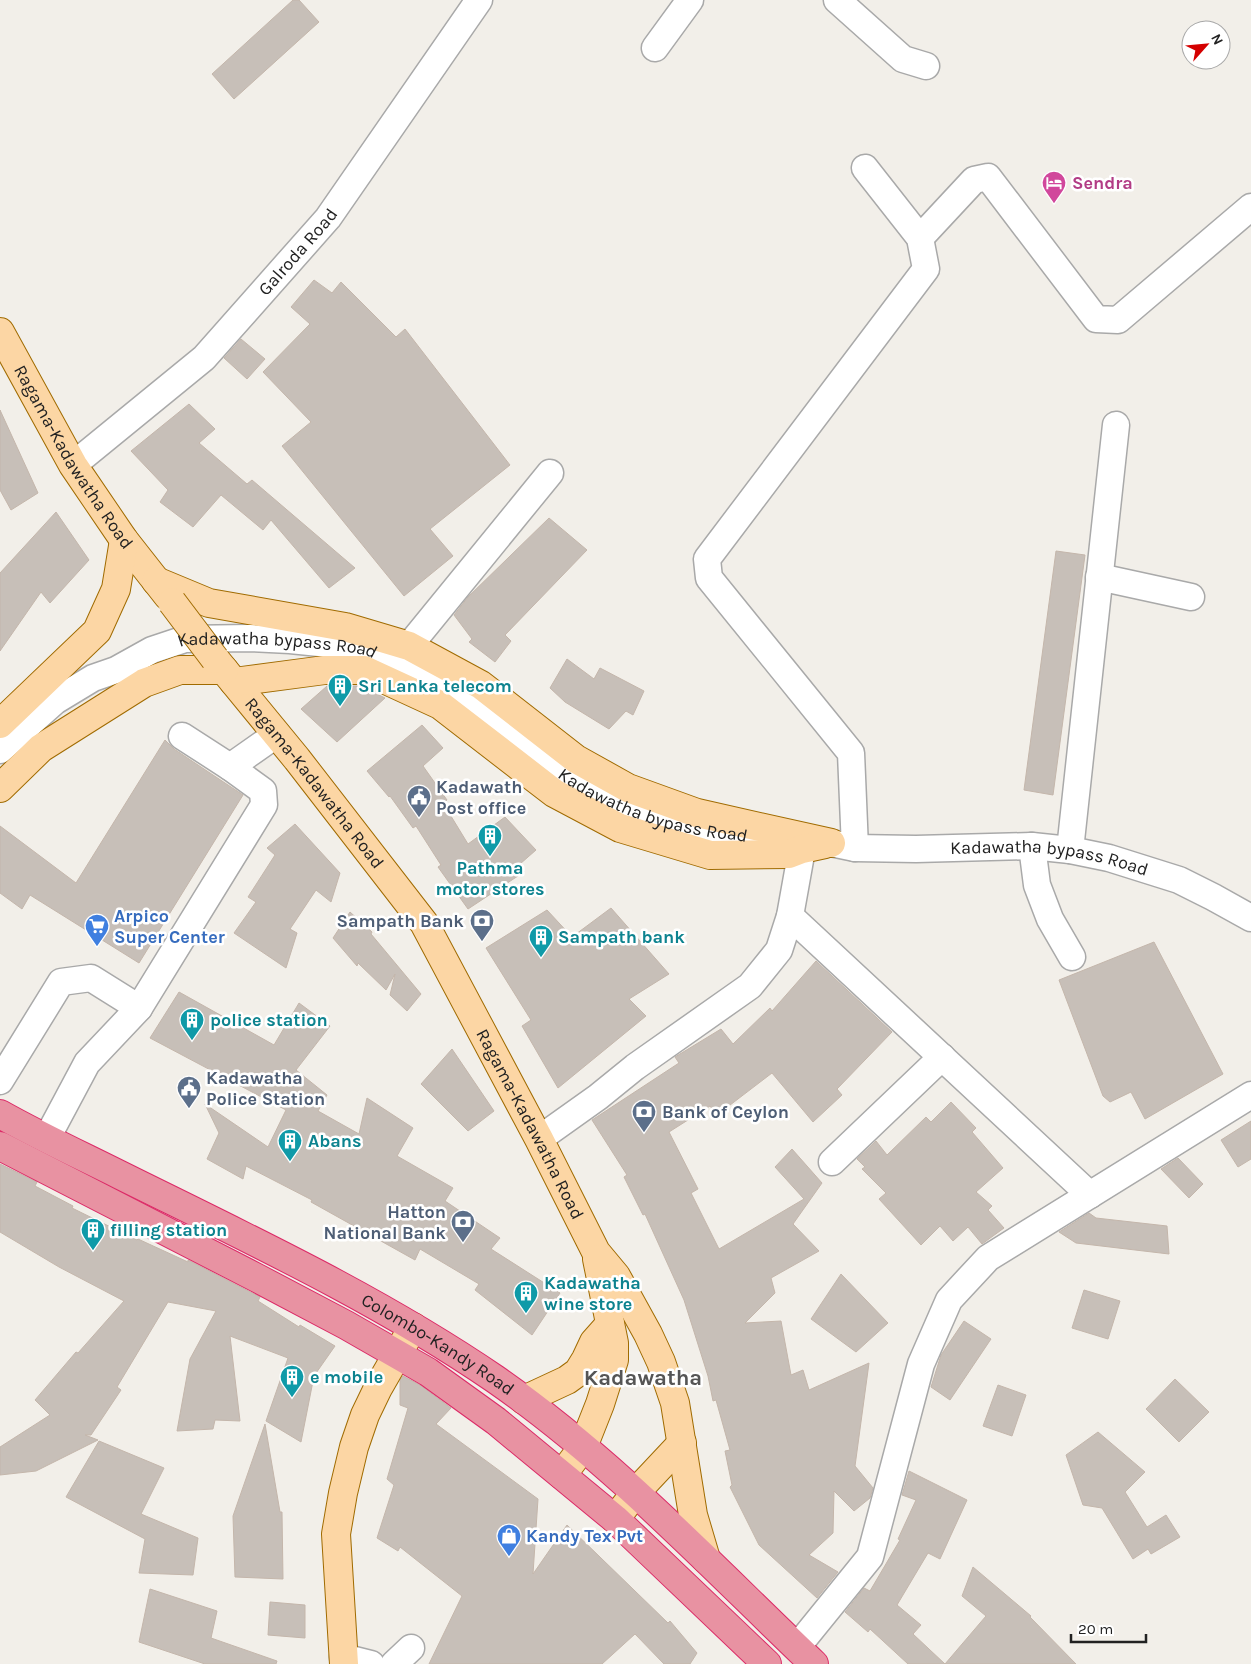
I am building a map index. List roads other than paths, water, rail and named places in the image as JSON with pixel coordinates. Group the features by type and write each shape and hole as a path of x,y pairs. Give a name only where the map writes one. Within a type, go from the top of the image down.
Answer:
{"highway":[{"name":"Colombo-Kandy Road","path":"0,1114 270,1249 413,1327 495,1379 524,1400 636,1492 805,1656"},
{"name":"Colombo-Kandy Road","path":"0,1146 257,1278 428,1372 496,1421 615,1519 767,1664"}],"main road":[{"name":"Ragama-Kadawatha Road","path":"0,332 74,465 124,540 424,923 539,1139 596,1252"},
{"path":"0,724 97,631 116,589 124,540"},
{"path":"164,592 209,603 345,626 409,646 481,685 576,759 628,788 697,813 843,846"},
{"path":"0,788 41,748 144,683 180,670 364,670 440,706 554,793 620,828 710,855 789,854 802,849 843,846"},
{"path":"562,1476 583,1448 614,1360 614,1343 596,1252"},
{"path":"596,1252 616,1276 661,1362 675,1403 693,1515 706,1559"},
{"path":"524,1400 567,1380 578,1372 594,1342 610,1324"},
{"path":"343,1661 336,1534 342,1501 354,1447 365,1416 413,1327"},
{"path":"615,1519 636,1492 682,1443"}],"street":[{"name":"Galroda Road","path":"74,465 204,358 328,218 479,0"},
{"path":"655,48 690,0"},
{"path":"837,0 903,59 926,66"},
{"path":"843,846 851,753 709,578 707,559 926,269 920,238 864,168"},
{"path":"920,238 974,180 988,177 1096,319 1118,320 1251,207"},
{"path":"1070,850 1116,425"},
{"path":"409,646 550,472"},
{"path":"1100,577 1191,597"},
{"name":"Kadawatha bypass Road","path":"0,750 55,701 93,678 116,670 152,650 184,639 249,638 349,646 370,650 456,695 570,779 593,793 629,810 664,822 760,839 843,846 916,849 1032,846 1070,850 1109,858 1179,880 1251,918"},
{"name":"Kadawatha bypass Road","path":"0,768 40,730 61,713 100,687 116,670"},
{"path":"230,767 277,734"},
{"path":"47,1138 87,1063 139,1008 264,805 263,791 182,736"},
{"path":"1032,846 1037,885 1050,919 1072,957"},
{"path":"539,1139 598,1097 635,1067 750,986 779,950 790,916 802,849"},
{"path":"790,916 1090,1195"},
{"path":"0,1081 61,982 91,978 139,1008"},
{"path":"832,1162 942,1057"},
{"path":"805,1656 870,1557 921,1364 949,1300 988,1258 1251,1095"},
{"path":"343,1661 371,1664"}],"place":[{"name":"Sendra","path":"1054,204"},
{"name":"Sri Lanka telecom","path":"340,707"},
{"name":"Kadawath Post office","path":"419,818"},
{"name":"Pathma motor stores","path":"490,857"},
{"name":"Sampath Bank","path":"482,942"},
{"name":"Arpico Super Center","path":"97,947"},
{"name":"Sampath bank","path":"541,958"},
{"name":"police station","path":"192,1041"},
{"name":"Kadawatha Police Station","path":"189,1109"},
{"name":"Bank of Ceylon","path":"644,1133"},
{"name":"Abans","path":"290,1162"},
{"name":"Hatton National Bank","path":"463,1243"},
{"name":"filling station","path":"93,1251"},
{"name":"Kadawatha wine store","path":"526,1314"},
{"name":"e mobile","path":"292,1398"},
{"name":"Kandy Tex Pvt","path":"509,1557"}],"district":[{"name":"Kadawatha","path":"643,1377"}]}
